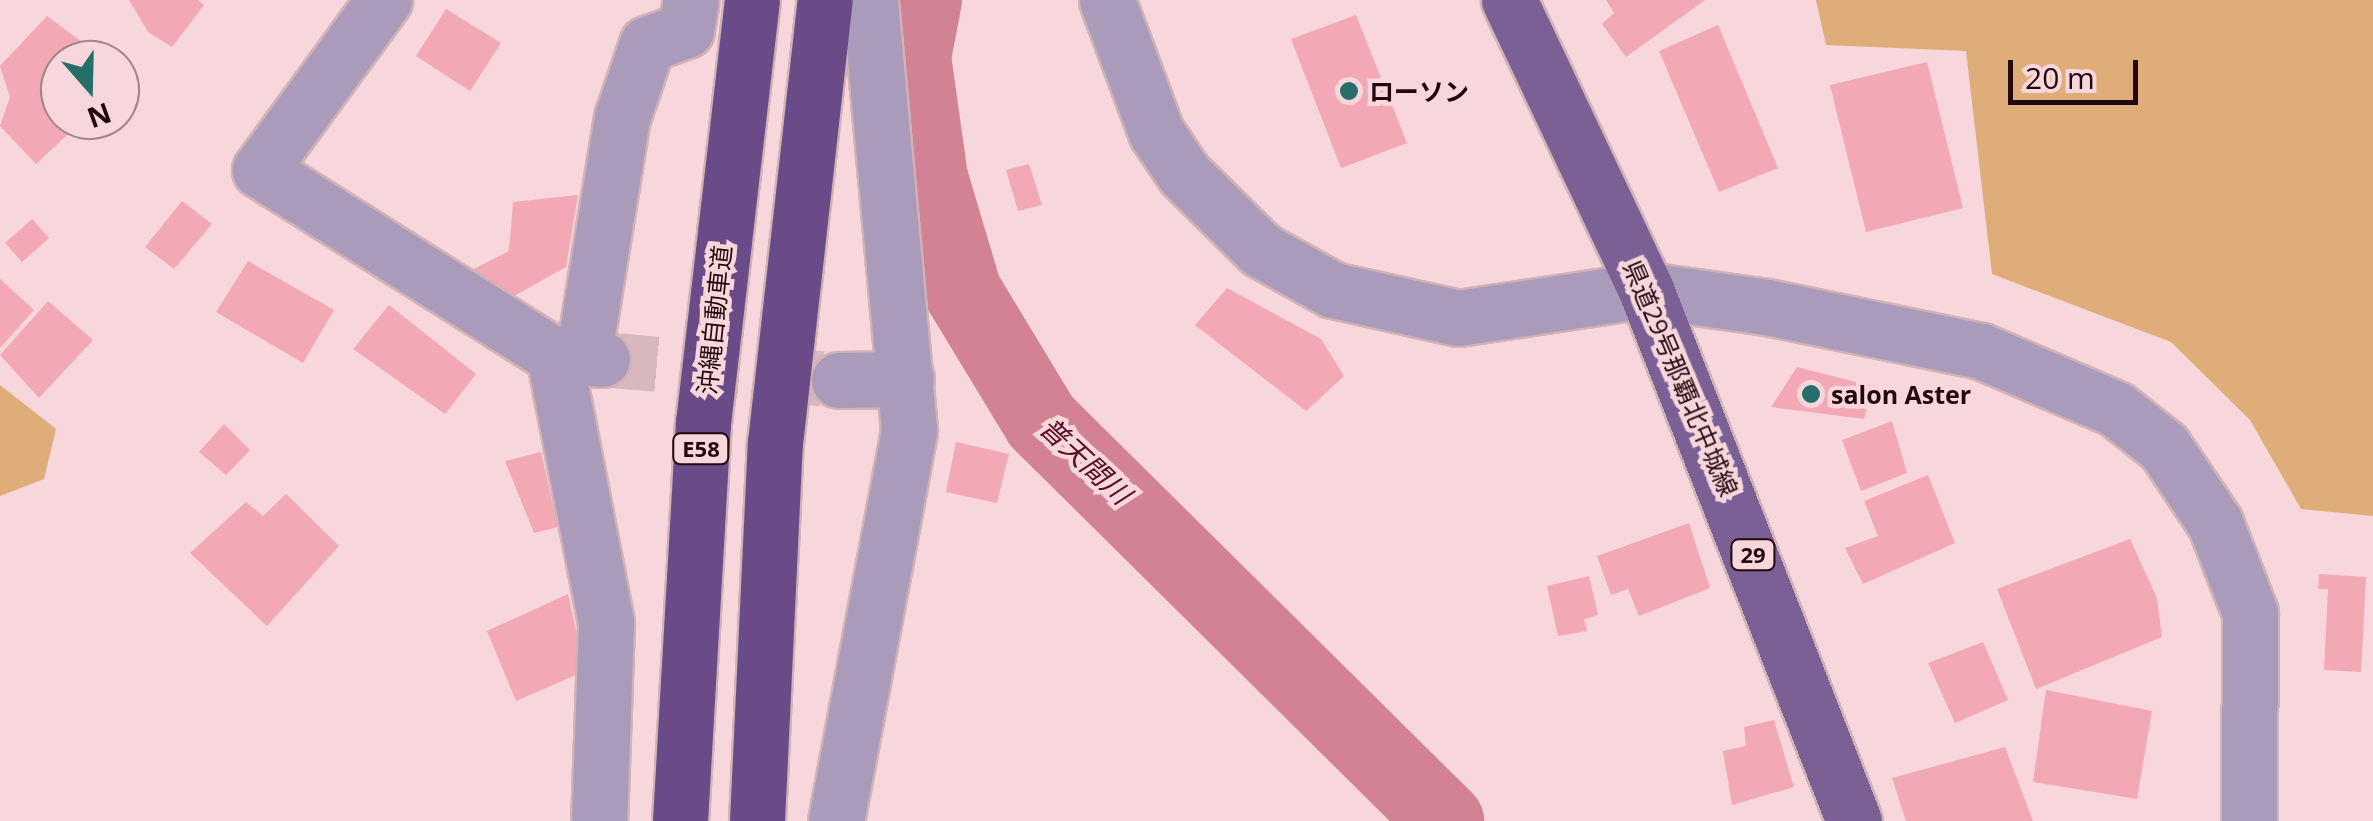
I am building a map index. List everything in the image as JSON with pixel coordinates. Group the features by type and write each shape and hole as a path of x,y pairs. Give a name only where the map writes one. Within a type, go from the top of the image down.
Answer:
{"highway":[{"name":"沖縄自動車道","path":"680,821 703,423 752,0"},
{"path":"757,821 775,444 825,0"}],"main road":[{"name":"県道29号那覇北中城線","path":"1510,0 1646,290 1854,821"}],"street":[{"path":"384,0 260,170 580,357"},
{"path":"598,821 606,624 580,357 622,118 647,44 686,30 691,0"},
{"path":"836,821 909,430 870,0"},
{"path":"1105,6 1156,132 1184,174 1214,211 1295,272 1395,309 1458,318 1646,290 1981,351 2116,409 2164,447 2216,522 2250,612 2249,821"},
{"path":"839,380 906,379"}],"shaded area":[{"path":"1816,0 2373,0 2373,516 2301,509 2250,420 2171,342 1992,274 1966,51 1826,45"},
{"path":"0,385 56,429 44,479 0,496"}],"building":[{"path":"129,0 198,0 204,5 172,47 148,32"},
{"path":"1606,0 1705,0 1626,57 1602,24 1614,13"},
{"path":"446,9 501,43 470,91 416,56"},
{"name":"ローソン","path":"1356,15 1407,143 1341,168 1291,39"},
{"path":"47,16 79,40 40,40 40,140 62,140 36,164 0,126 10,97 0,66"},
{"path":"1718,25 1778,168 1719,192 1659,51"},
{"path":"1927,62 1963,208 1866,232 1830,85"},
{"path":"1029,164 1042,205 1018,211 1006,170"},
{"path":"578,195 566,267 514,296 468,272 509,251 513,202"},
{"path":"182,201 212,224 174,269 145,247"},
{"path":"32,219 49,238 22,262 5,243"},
{"path":"248,261 334,310 303,363 216,312"},
{"path":"0,279 34,310 0,348"},
{"path":"1227,288 1321,339 1344,376 1306,411 1195,325"},
{"path":"48,301 93,340 39,398 0,355"},
{"path":"389,305 476,374 445,414 353,349"},
{"path":"1797,367 1872,386 1864,419 1771,407"},
{"path":"1892,421 1907,473 1861,491 1842,440"},
{"path":"224,424 250,450 226,475 199,452"},
{"path":"956,442 1009,454 997,503 946,492"},
{"path":"541,452 558,527 534,533 505,461"},
{"path":"1928,475 1955,543 1863,584 1845,548 1878,536 1864,501"},
{"path":"286,494 339,546 267,626 190,553 246,502 263,516"},
{"path":"1689,523 1710,588 1639,616 1628,589 1611,595 1597,556"},
{"path":"2130,539 2157,598 2162,637 2036,689 1997,589"},
{"path":"2319,574 2366,577 2361,672 2324,670 2328,589 2318,589"},
{"path":"1589,576 1598,615 1584,619 1587,631 1558,636 1547,586"},
{"path":"568,594 585,671 516,701 487,631"},
{"path":"1983,642 2008,700 1955,723 1928,663"},
{"path":"2046,690 2152,711 2137,799 2033,782"},
{"path":"1774,720 1794,787 1732,805 1723,751 1746,746 1744,727"},
{"path":"2005,747 2033,821 1906,821 1892,778"}],"waterway":[{"name":"普天間川","path":"923,0 912,57 929,178 963,292 1041,421 1445,821"}],"tunnel":[{"path":"602,359 831,379"}],"place":[{"name":"ローソン","path":"1349,91"},
{"name":"salon Aster","path":"1811,394"}]}
